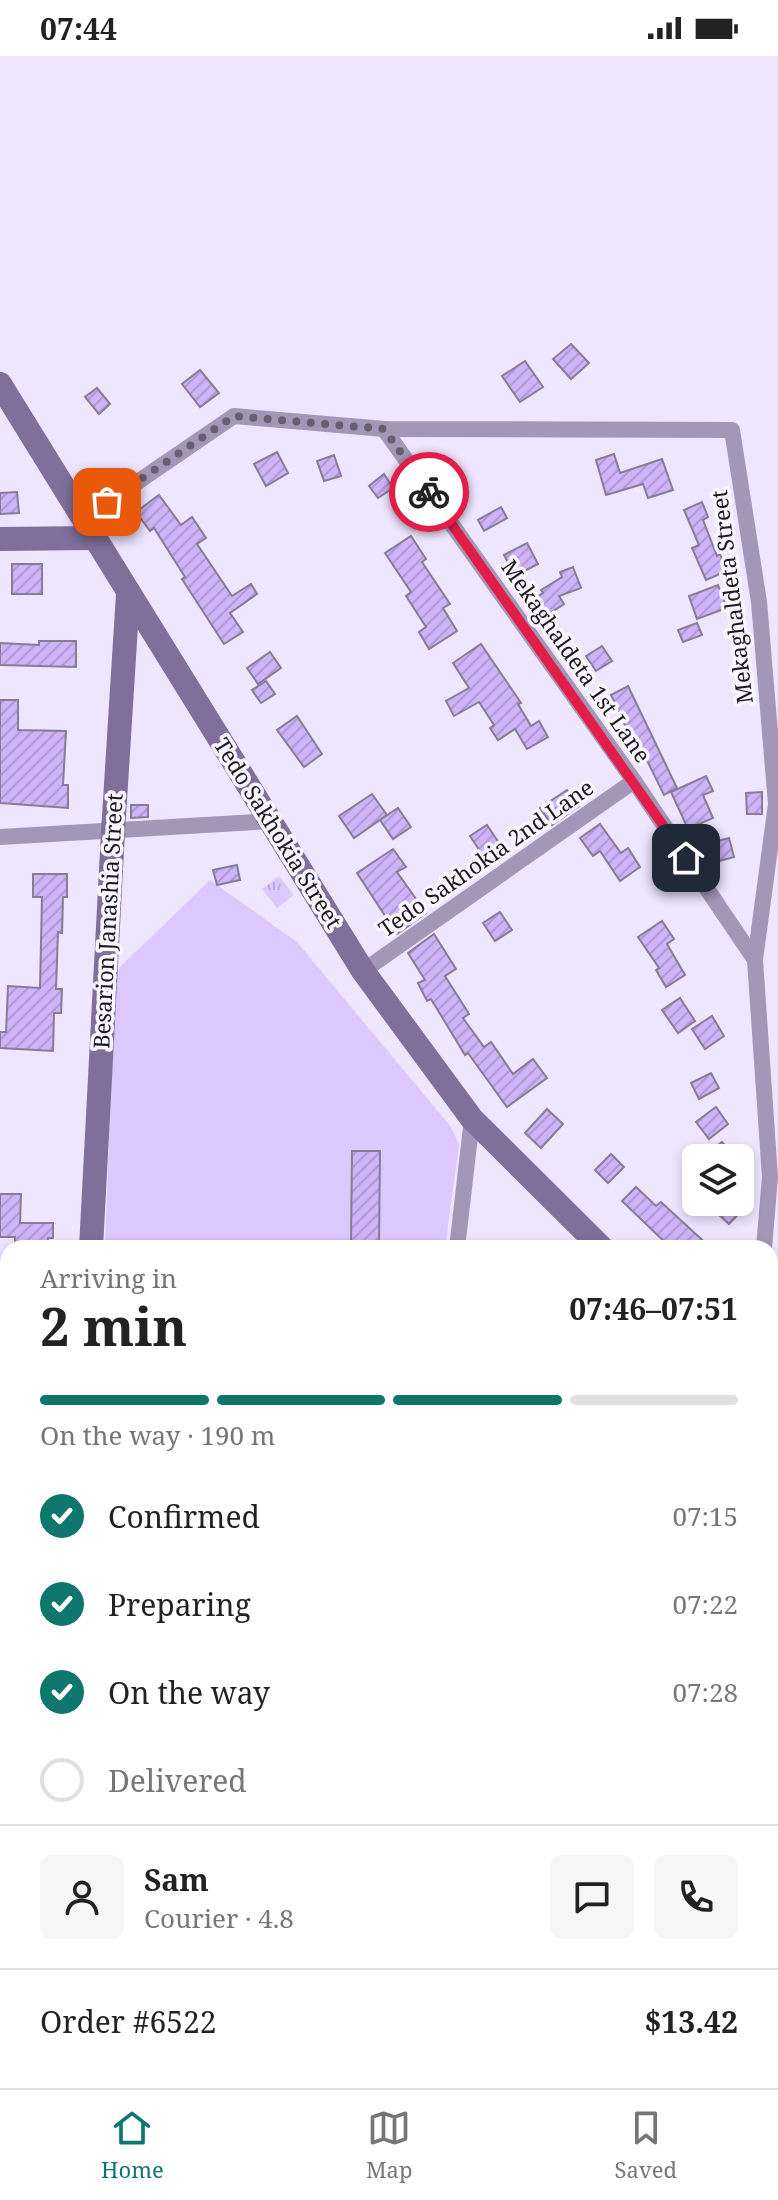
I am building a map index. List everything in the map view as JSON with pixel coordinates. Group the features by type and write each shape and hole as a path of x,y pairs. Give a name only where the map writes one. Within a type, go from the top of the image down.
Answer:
{"street":[{"name":"Tedo Sakhokia Street","path":"0,384 363,971 472,1119 594,1240"},
{"name":"Mekaghaldeta Street","path":"88,529 234,416 384,429 732,430 759,602 776,804 755,960 770,1177 765,1240"},
{"name":"Mekaghaldeta 1st Lane","path":"384,429 634,781 755,960"},
{"path":"0,539 88,529"},
{"name":"Besarion Janashia Street","path":"91,1240 128,594"},
{"name":"Tedo Sakhokia 2nd Lane","path":"363,971 634,781"},
{"path":"0,837 272,821"},
{"path":"458,1240 472,1119"}],"green space":[{"path":"279,876 294,895 277,908 262,889"},
{"path":"210,880 297,942 451,1127 459,1145 446,1240 105,1240 115,982 120,967"}],"building":[{"path":"571,344 589,363 571,379 553,359"},
{"path":"525,361 543,387 520,402 502,376"},
{"path":"200,370 219,393 200,407 182,384"},
{"path":"97,388 110,404 99,414 85,397"},
{"path":"277,452 288,473 266,486 254,464"},
{"path":"614,454 620,473 662,459 673,490 648,498 643,484 606,495 596,460"},
{"path":"334,455 341,476 324,481 317,461"},
{"path":"384,474 393,488 378,498 369,486"},
{"path":"17,492 19,513 0,514 0,493"},
{"path":"159,495 181,525 192,517 206,538 197,544 232,596 251,584 257,594 230,613 243,632 224,644 154,528 150,531 136,512"},
{"path":"702,502 708,517 703,520 717,556 720,554 727,571 706,580 692,548 699,545 684,510"},
{"path":"501,507 507,518 484,531 478,520"},
{"path":"411,536 426,559 422,562 450,604 443,608 457,631 429,649 419,632 426,627 406,596 411,592 385,553"},
{"path":"527,543 538,564 515,576 504,555"},
{"path":"12,564 42,564 42,594 12,594"},
{"path":"573,567 581,588 559,596 564,604 544,617 533,599 562,577 560,572"},
{"path":"718,585 727,608 697,619 689,596"},
{"path":"697,623 702,635 683,642 678,630"},
{"path":"39,641 76,641 76,667 0,665 0,643 39,645"},
{"path":"481,644 521,703 518,704 531,726 539,721 548,737 527,749 515,729 498,740 490,728 494,725 479,702 454,716 446,701 469,688 453,663"},
{"path":"602,646 612,661 596,671 586,656"},
{"path":"270,652 281,668 258,684 247,668"},
{"path":"266,681 275,694 261,703 252,690"},
{"path":"628,686 677,788 664,795 637,740 633,742 611,695"},
{"path":"0,700 18,700 18,730 66,731 63,785 68,785 68,808 0,803"},
{"path":"297,716 322,754 304,767 277,730"},
{"path":"706,776 713,791 703,795 713,818 688,829 671,792"},
{"path":"567,790 579,806 552,825 540,808"},
{"path":"762,792 762,814 747,814 746,793"},
{"path":"372,794 387,815 354,838 339,816"},
{"path":"131,805 148,805 148,817 131,818"},
{"path":"398,808 411,827 393,839 380,820"},
{"path":"600,824 621,853 628,848 640,867 620,881 600,851 593,856 580,838"},
{"path":"487,825 501,846 484,857 470,836"},
{"path":"729,838 734,857 708,864 703,845"},
{"path":"393,849 406,867 397,872 426,913 397,934 357,873"},
{"path":"237,865 240,880 217,885 213,870"},
{"path":"33,874 67,874 62,933 58,932 56,989 62,989 61,1013 54,1013 53,1051 0,1048 0,1032 6,1032 8,986 40,988 42,897 33,897"},
{"path":"500,912 512,930 495,941 483,923"},
{"path":"662,921 674,939 667,944 685,975 666,987 656,970 659,968 638,937"},
{"path":"434,934 456,969 445,976 469,1014 463,1018 484,1047 491,1042 513,1074 533,1059 547,1078 507,1107 468,1053 465,1055 418,983 425,980 408,953"},
{"path":"680,998 695,1021 678,1033 662,1010"},
{"path":"712,1016 724,1036 705,1049 692,1029"},
{"path":"711,1073 719,1088 699,1099 691,1083"},
{"path":"716,1107 728,1124 709,1139 696,1122"},
{"path":"547,1109 563,1124 541,1148 525,1133"},
{"path":"352,1151 380,1151 379,1240 351,1240"},
{"path":"611,1154 624,1167 608,1183 595,1170"},
{"path":"636,1187 656,1206 661,1202 702,1240 663,1240 622,1201"},
{"path":"0,1194 21,1194 20,1223 53,1223 53,1238 48,1240 0,1237"},
{"path":"720,1216 737,1216 729,1224"}],"way so far":[{"path":"107,502 234,416 384,429 429,492"}],"route":[{"path":"429,492 686,858"}]}
